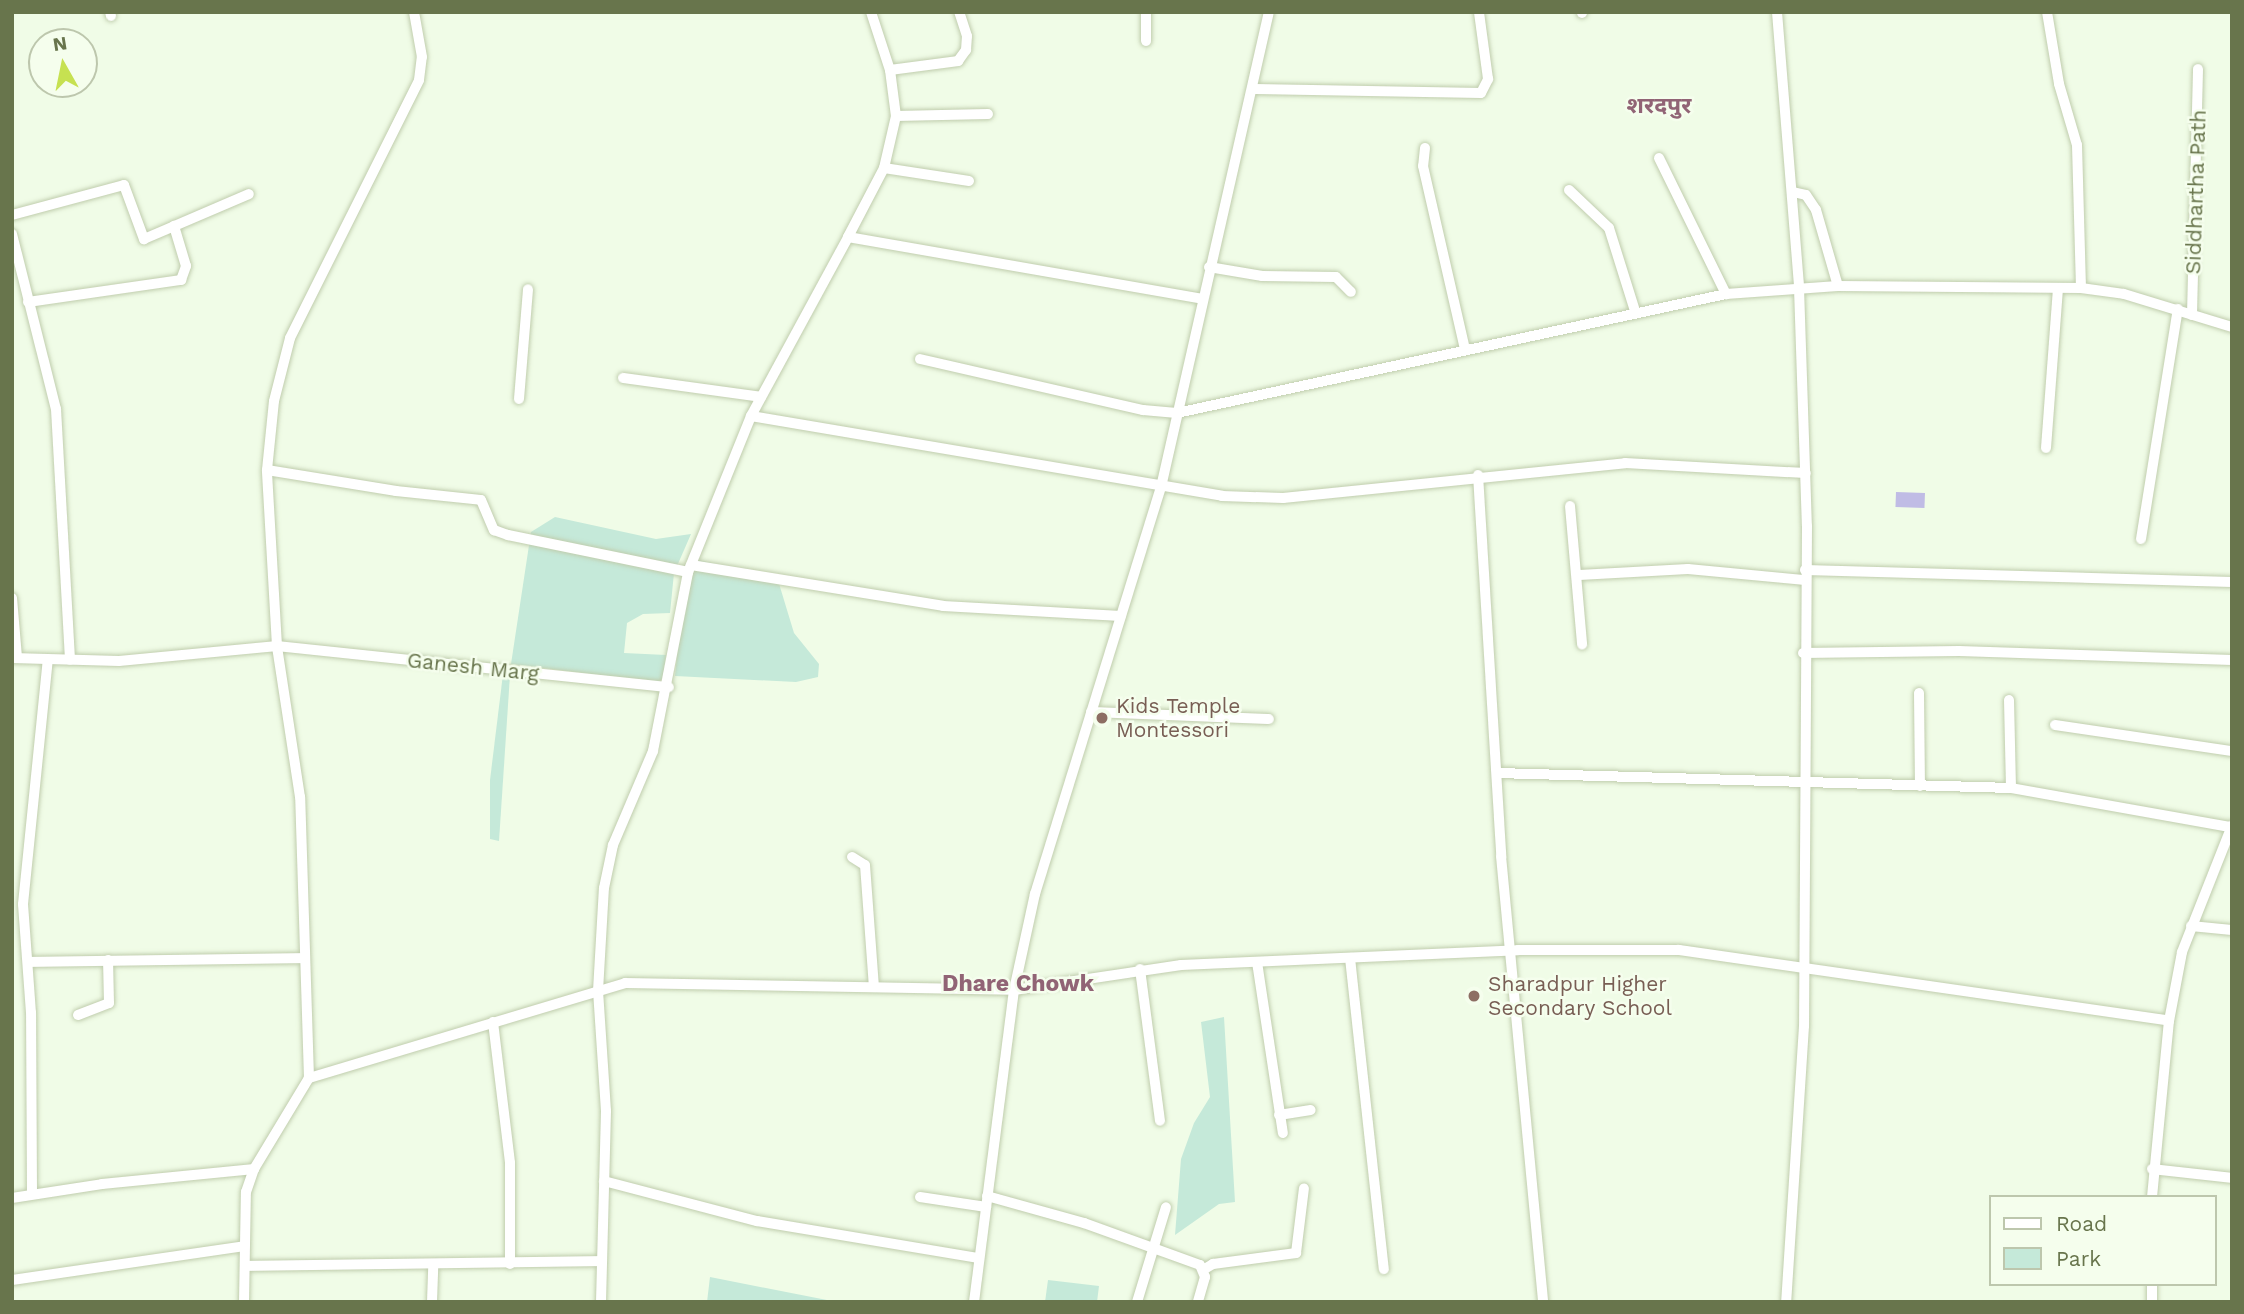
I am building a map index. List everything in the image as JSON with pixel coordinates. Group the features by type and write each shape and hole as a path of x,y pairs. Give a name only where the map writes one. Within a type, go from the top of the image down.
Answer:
{"street":[{"path":"244,1302 246,1192 254,1169 309,1078 300,797 276,646 267,470 274,401 290,338 419,80 422,57 414,12"},
{"path":"890,70 958,61 966,50 967,36 959,12"},
{"path":"1146,12 1146,41"},
{"path":"974,1302 1014,990 1035,894 1160,487 1209,267 1255,89 1269,12"},
{"path":"1255,89 1481,93 1488,79 1479,12"},
{"path":"1777,12 1793,192 1806,473 1803,653 1804,966 1786,1302"},
{"path":"2047,12 2059,84 2077,145 2081,288"},
{"path":"601,1302 606,1111 598,991 604,888 613,845 653,751 669,687 689,568 751,416 884,168 896,116 890,70 874,13"},
{"name":"Siddhartha Path","path":"2192,315 2199,69"},
{"path":"896,116 988,114"},
{"path":"1425,148 1423,166 1465,351"},
{"path":"1659,158 1726,294"},
{"path":"884,168 969,181"},
{"path":"12,215 124,185 144,239 249,194"},
{"path":"1569,190 1609,228 1635,311"},
{"path":"1793,192 1806,195 1816,210 1838,286"},
{"path":"28,302 181,280 186,266 174,226"},
{"path":"12,234 56,409 70,660"},
{"path":"848,237 1203,299"},
{"path":"1209,267 1262,276 1336,277 1351,292"},
{"path":"920,359 1143,410 1177,413 1635,311 1726,294 1799,288 2081,288 2178,309 2232,327"},
{"path":"519,399 528,289"},
{"path":"2046,448 2058,289"},
{"path":"2141,539 2178,309"},
{"path":"623,378 761,397"},
{"path":"751,416 1160,487 1283,498 1478,475 1648,462 1806,473"},
{"path":"267,470 396,492 481,500 494,530 508,536 689,568 918,603 1121,615"},
{"path":"1478,475 1509,950 1543,1302"},
{"path":"1570,506 1579,575 1582,644"},
{"path":"1579,575 1688,569 1805,575 2232,582"},
{"path":"12,598 15,658"},
{"name":"Ganesh Marg","path":"15,658 118,661 276,646 669,687"},
{"path":"1803,653 1959,651 2232,660"},
{"path":"32,1194 29,962 23,904 48,659"},
{"path":"1919,694 1920,786"},
{"path":"2008,700 2011,788"},
{"path":"1091,712 1269,719"},
{"path":"2055,725 2232,751"},
{"path":"1497,773 2011,788 2232,826 2191,926 2169,1021 2152,1169 2152,1195"},
{"path":"852,857 865,865 874,987"},
{"path":"2191,926 2232,930"},
{"path":"309,1078 625,983 1014,990 1140,969 1509,950 1679,950 2169,1021"},
{"path":"29,962 305,958"},
{"path":"1350,958 1384,1269"},
{"path":"78,1015 109,1003 108,960"},
{"path":"1257,962 1283,1133"},
{"path":"1140,969 1160,1121"},
{"path":"494,1023 510,1163 510,1264"},
{"path":"1279,1115 1311,1110"},
{"path":"12,1198 254,1169"},
{"path":"2152,1169 2232,1178"},
{"path":"604,1181 757,1221 979,1258"},
{"path":"1203,1270 1213,1264 1296,1253 1304,1188"},
{"path":"920,1197 986,1201 1150,1246 1203,1270"},
{"path":"1137,1302 1150,1246 1166,1206"},
{"path":"12,1280 246,1246"},
{"path":"245,1266 601,1261"},
{"path":"432,1302 433,1265"},
{"path":"1198,1302 1203,1270"}],"green space":[{"path":"555,517 656,539 691,534 674,573 670,613 643,614 627,623 624,653 666,655 663,679 656,682 511,664 531,532"},
{"path":"693,559 777,577 794,633 819,664 818,677 796,682 675,676 685,576"},
{"path":"503,674 510,675 499,841 490,839 490,780"},
{"path":"1224,1017 1235,1202 1219,1204 1175,1235 1181,1159 1194,1123 1210,1097 1201,1022"},
{"path":"710,1277 837,1302 707,1302"},
{"path":"1048,1280 1099,1286 1097,1302 1045,1302"}],"shaded area":[{"path":"1896,492 1925,493 1924,508 1895,507"}],"place":[{"name":"Kids Temple Montessori","path":"1102,718"},
{"name":"Sharadpur Higher Secondary School","path":"1474,996"}],"district":[{"name":"शरदपुर","path":"1659,106"},
{"name":"Dhare Chowk","path":"1018,984"}]}
